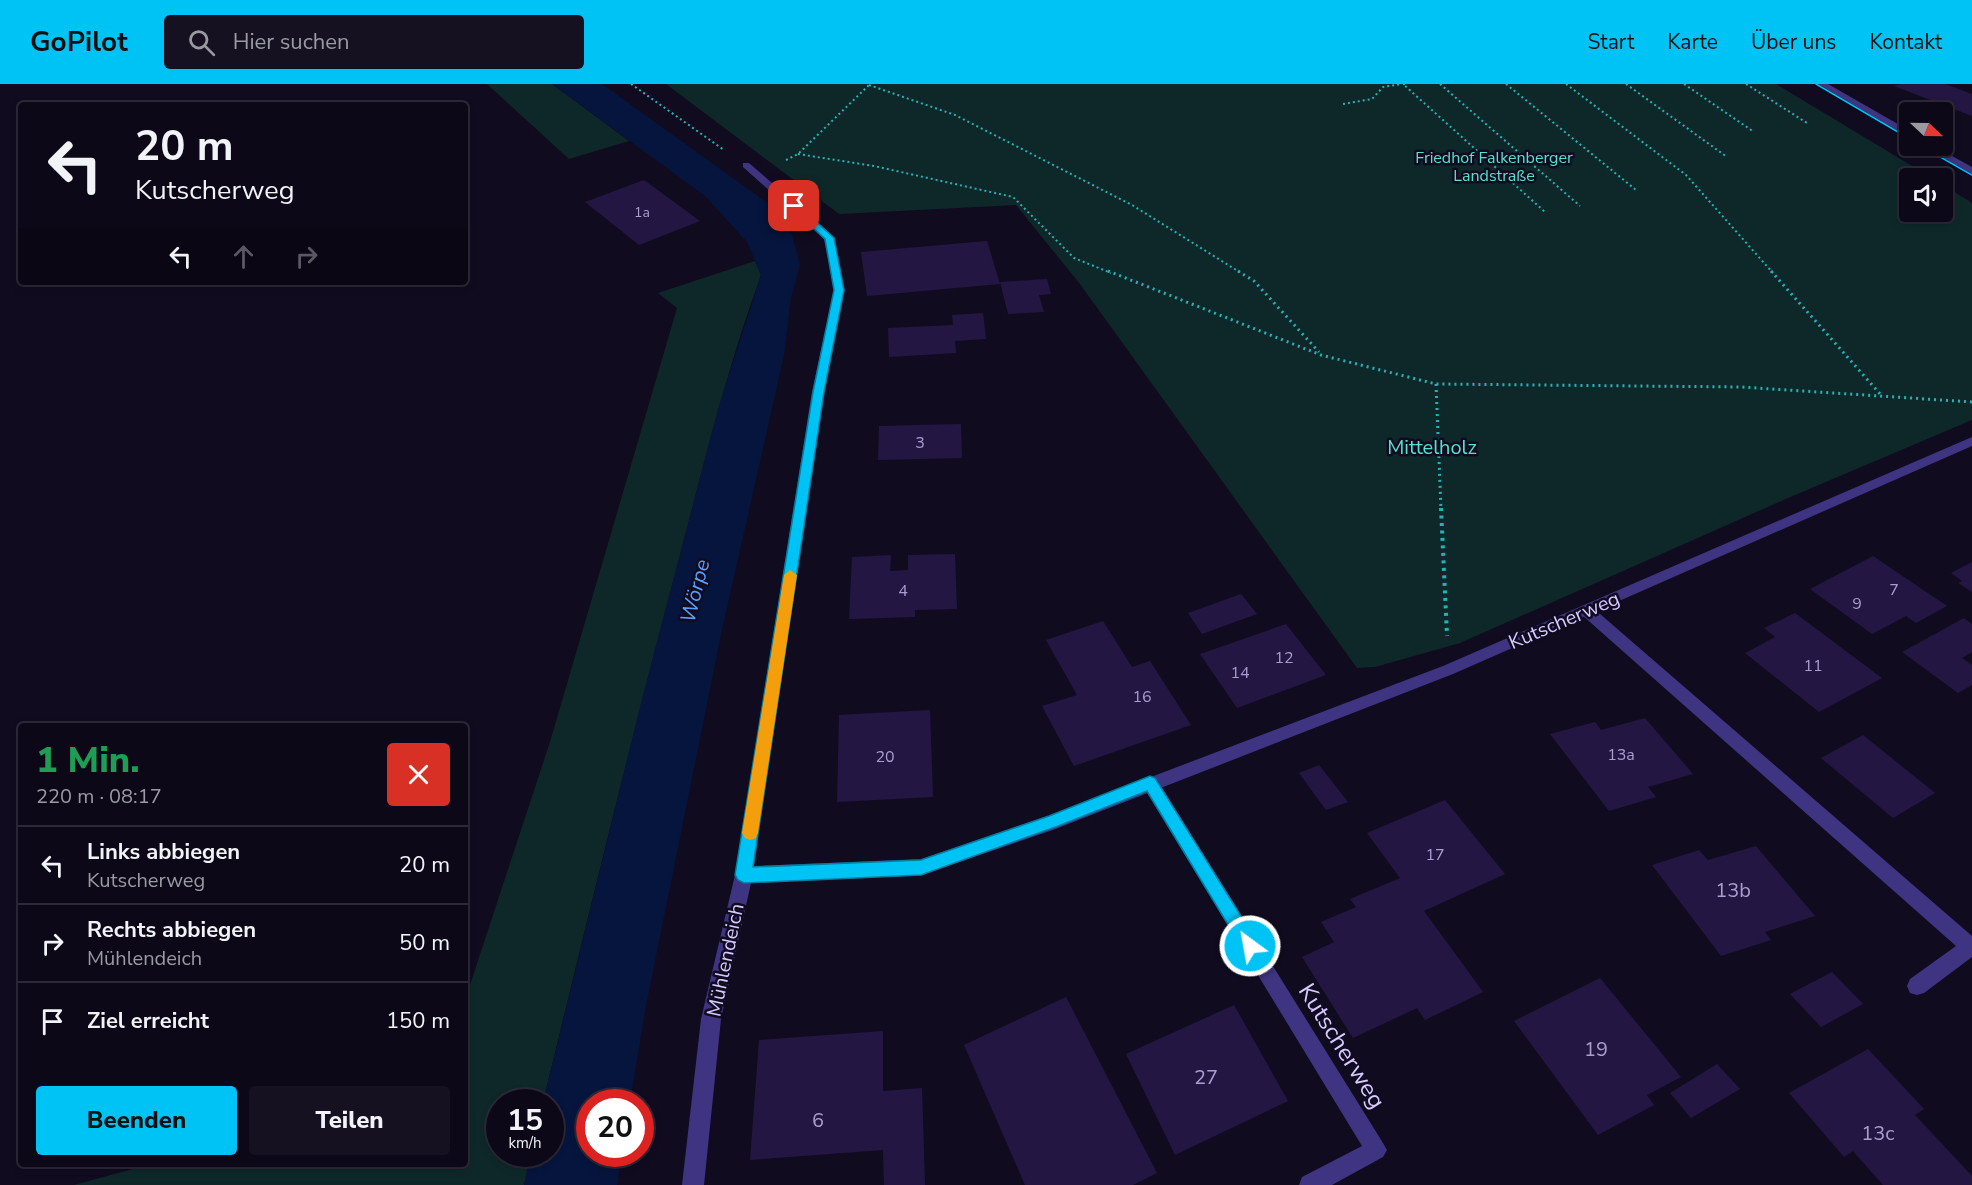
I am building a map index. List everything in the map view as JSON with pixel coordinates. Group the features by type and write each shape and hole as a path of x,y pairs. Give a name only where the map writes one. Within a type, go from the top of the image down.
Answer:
{"street":[{"path":"1822,84 1899,129"},
{"path":"1946,156 1972,171"},
{"name":"Mühlendeich","path":"693,1185 711,1019 744,875 817,403 839,290 829,238 746,165"},
{"name":"Kutscherweg","path":"744,875 921,867 1053,822 1448,670 1972,441"},
{"path":"1587,611 1971,947 1917,986"},
{"name":"Kutscherweg","path":"1150,783 1376,1150 1310,1185"}],"path":[{"path":"632,84 746,165"},
{"path":"1343,104 1372,99 1383,87 1403,84 1545,212"},
{"path":"1440,84 1580,206"},
{"path":"1506,84 1636,190"},
{"path":"1566,84 1686,175 1882,396"},
{"path":"1626,84 1727,157"},
{"path":"1684,84 1754,132"},
{"path":"1746,84 1807,123"},
{"path":"758,174 798,154 868,85 955,115 1132,205 1254,282 1321,355"},
{"path":"798,154 874,166 1013,196 1074,258 1321,355 1436,384 1742,387 1972,402"},
{"path":"1436,384 1448,670"}],"green space":[{"path":"487,84 552,84 629,141 569,159"},
{"name":"Mittelholz","path":"666,84 1776,84 1915,168 1899,168 1899,222 1953,222 1953,191 1972,203 1972,420 1788,498 1460,643 1375,667 1357,668 1080,284 1016,205 839,214"},
{"path":"755,261 761,275 748,311 705,459 546,1089 486,1089 486,1167 528,1167 524,1185 74,1185 140,1167 468,1167 468,991 550,742 677,308 658,293"}],"water":[{"name":"Wörpe","path":"552,84 602,84 769,204 792,234 800,265 791,297 784,355 720,639 645,1011 632,1089 576,1089 576,1167 620,1167 617,1185 524,1185 528,1167 564,1167 564,1089 546,1089 641,703 718,409 761,275 747,242 705,196"}],"building":[{"path":"1945,84 1972,94 1972,116 1953,109 1953,102 1936,102 1894,86"},
{"path":"644,180 700,221 639,245 585,202"},
{"path":"987,241 1000,284 867,296 861,252"},
{"path":"1047,279 1051,294 1039,295 1044,312 1008,314 1000,282"},
{"path":"983,313 986,339 955,341 956,353 889,357 888,328 953,325 952,315"},
{"path":"961,424 962,458 878,460 879,426"},
{"path":"955,554 957,609 915,610 915,617 849,619 852,557 891,555 890,571 908,570 908,555"},
{"path":"1873,556 1947,606 1916,623 1906,616 1872,634 1810,589"},
{"path":"1972,562 1972,592 1958,583 1962,581 1951,573"},
{"path":"1241,594 1257,614 1202,634 1188,613"},
{"path":"1795,613 1882,678 1819,712 1745,653 1775,637 1764,628"},
{"path":"1964,618 1972,624 1972,652 1962,658 1972,665 1972,685 1958,693 1902,652"},
{"path":"1103,621 1132,667 1150,661 1191,725 1074,766 1042,706 1077,695 1046,640"},
{"path":"1286,624 1326,675 1237,708 1200,654"},
{"path":"930,710 933,797 837,802 839,715"},
{"path":"1645,718 1693,774 1648,787 1656,797 1609,811 1550,734 1595,722 1601,730"},
{"path":"1863,735 1935,793 1893,818 1821,758"},
{"path":"1319,765 1348,802 1326,810 1299,773"},
{"path":"1445,800 1505,874 1424,911 1483,992 1425,1020 1417,1008 1353,1038 1302,957 1334,942 1321,922 1356,907 1350,899 1400,878 1367,833"},
{"path":"1756,846 1815,916 1765,932 1771,940 1721,956 1652,865 1699,850 1708,860"},
{"path":"1832,972 1863,1004 1821,1027 1790,994"},
{"path":"1600,978 1681,1077 1647,1095 1654,1105 1598,1135 1514,1021"},
{"path":"1066,997 1157,1173 1133,1185 1025,1185 964,1045"},
{"path":"1234,1005 1288,1101 1175,1155 1126,1054"},
{"path":"883,1031 883,1091 922,1088 925,1185 884,1185 883,1150 750,1160 759,1040"},
{"path":"1868,1049 1924,1109 1915,1115 1972,1176 1972,1185 1883,1185 1853,1151 1844,1157 1789,1093"},
{"path":"1717,1064 1740,1089 1691,1118 1670,1093"}],"tram line":[{"path":"1816,84 1899,133"},
{"path":"1939,156 1972,175"}],"slow traffic":[{"path":"750,833 790,575"}],"route":[{"path":"794,206 829,238 839,290 819,392 744,875 921,867 1053,822 1150,783 1250,946"}],"park label":[{"name":"Friedhof Falkenberger Landstraße","path":"1494,166"}]}
